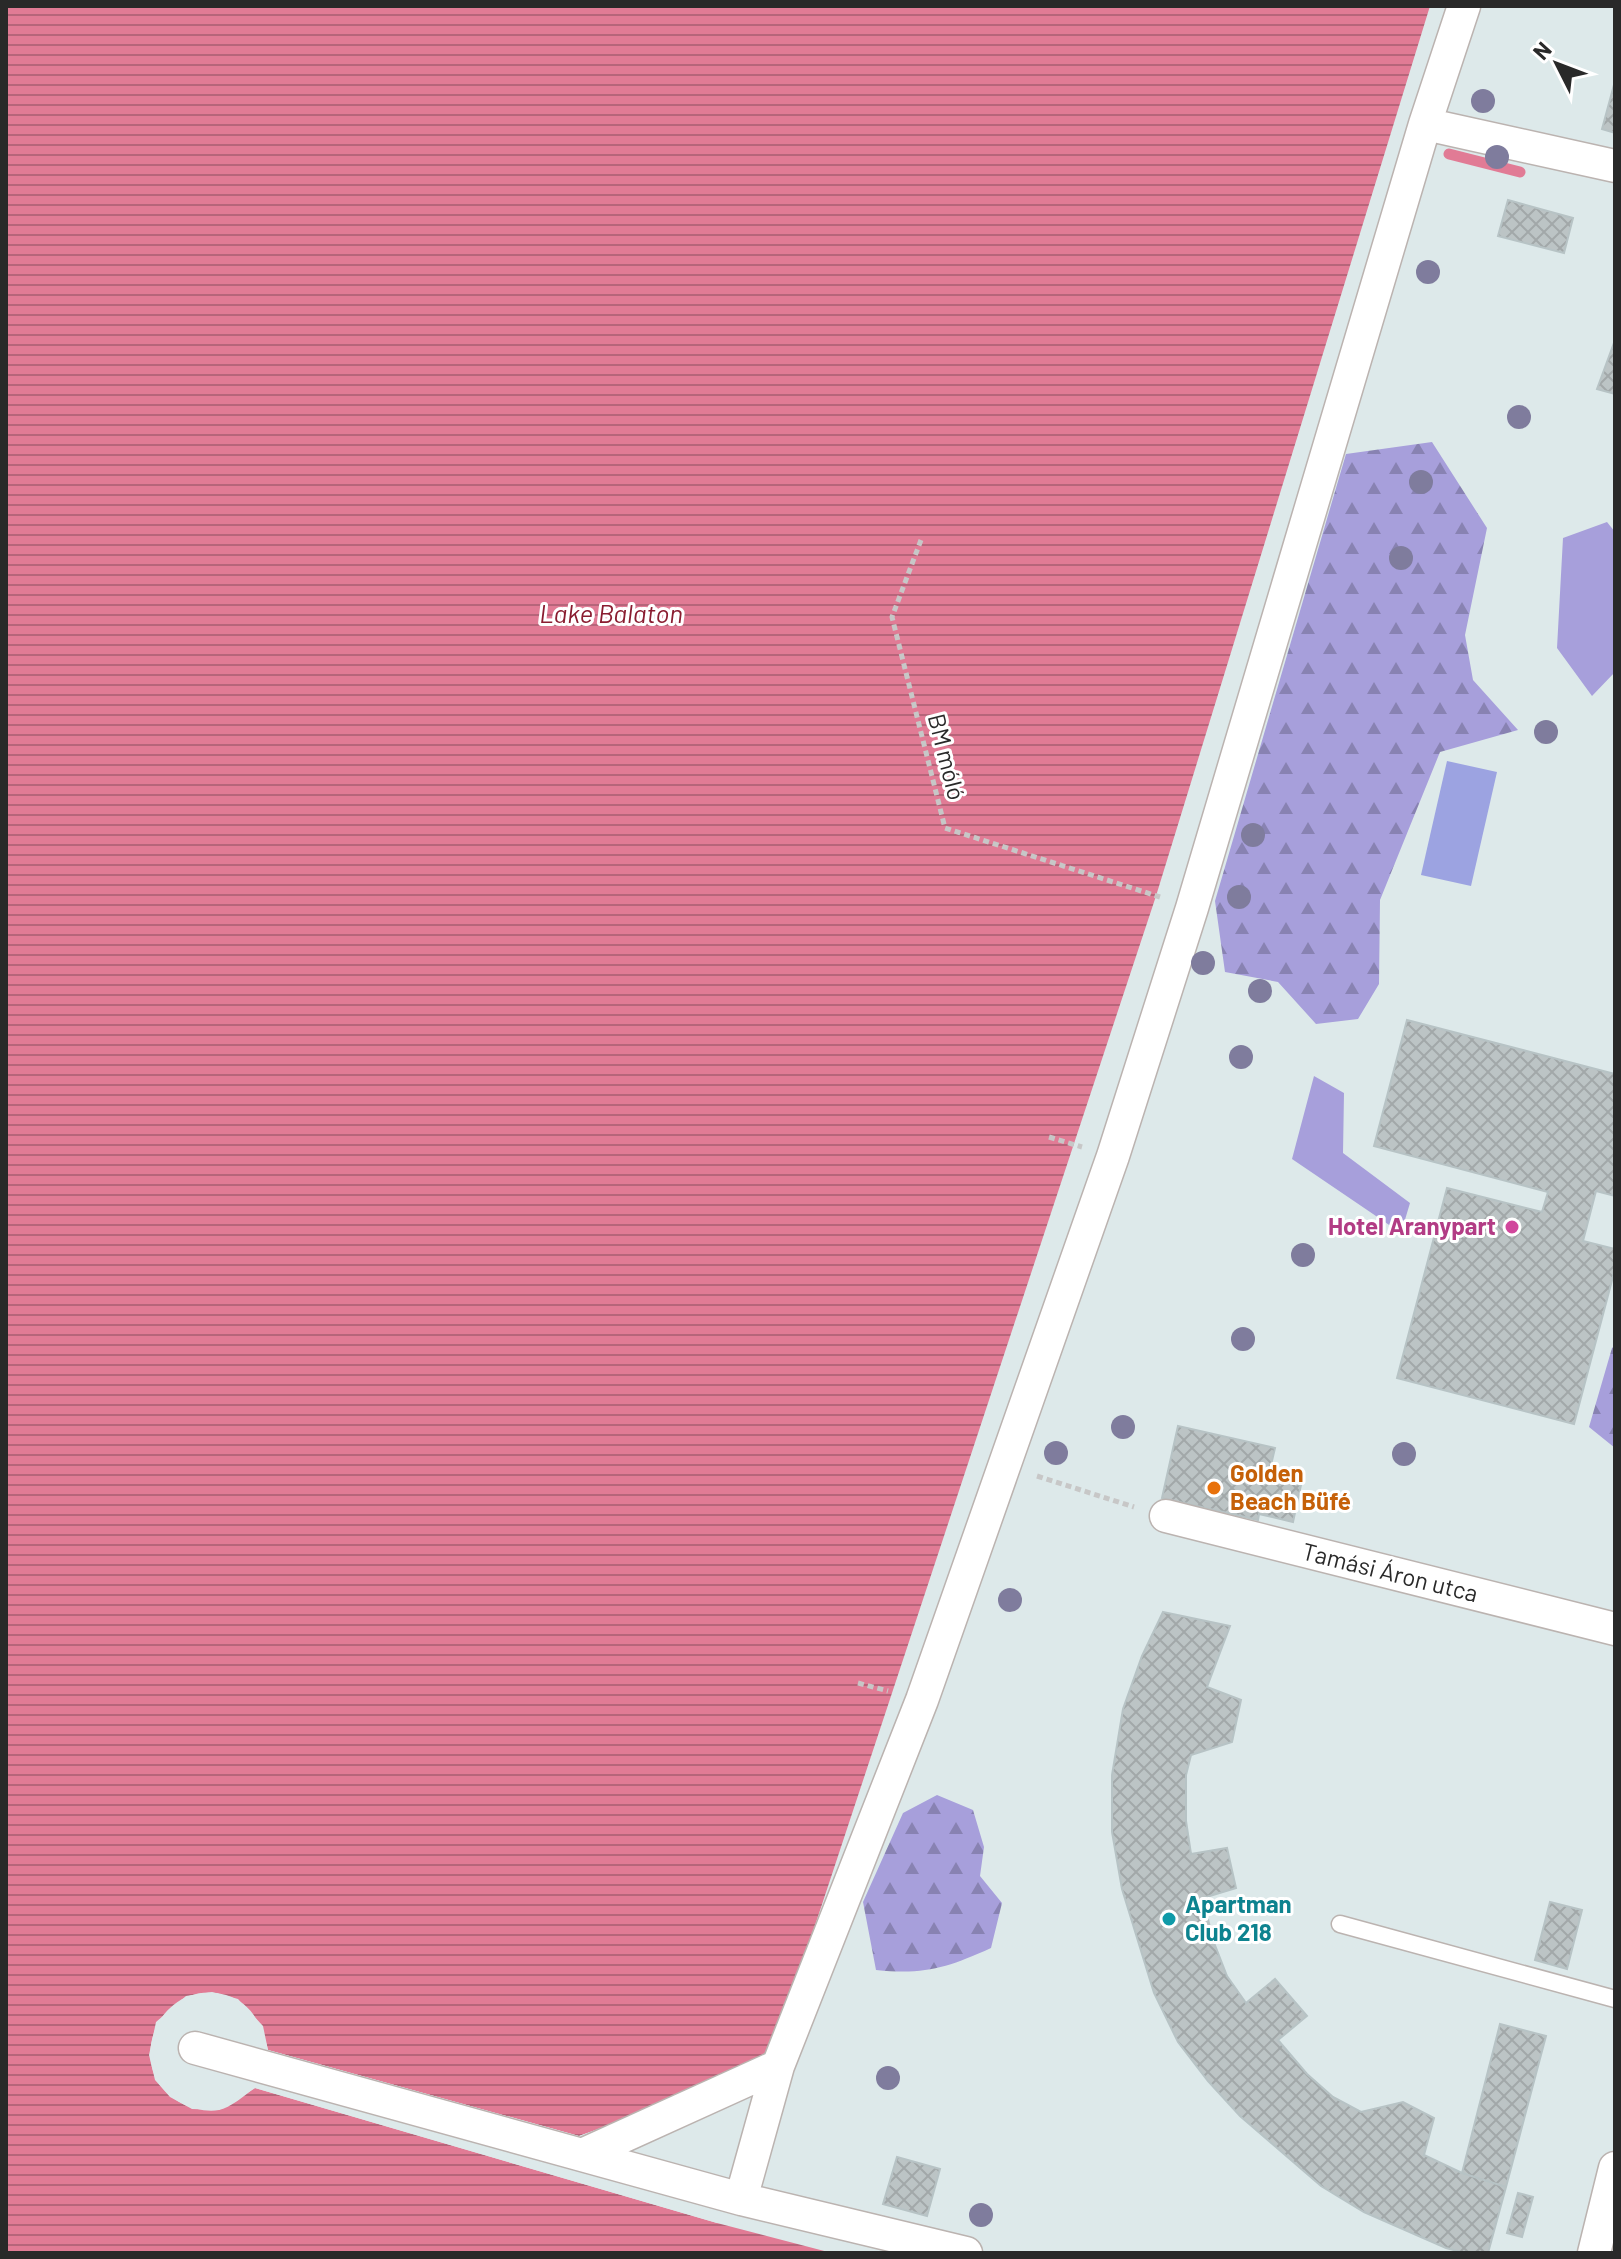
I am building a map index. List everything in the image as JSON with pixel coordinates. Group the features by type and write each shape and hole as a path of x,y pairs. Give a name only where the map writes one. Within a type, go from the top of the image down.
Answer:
{"street":[{"path":"741,2199 778,2066 922,1700 1113,1156 1192,908 1425,124 1464,6"},
{"path":"1425,124 1607,165"},
{"name":"Tamási Áron utca","path":"1166,1516 1615,1629"},
{"path":"195,2048 741,2199 966,2253"},
{"path":"582,2155 778,2066"},
{"path":"1594,2253 1615,2168"}],"lane":[{"path":"1340,1924 1615,1999"}],"path":[{"name":"BM móló","path":"921,540 892,617 945,828 1192,908"},
{"path":"1005,1466 1166,1516"}],"green space":[{"path":"1432,442 1487,528 1465,635 1473,680 1518,730 1440,752 1380,900 1379,984 1358,1019 1316,1024 1278,982 1225,972 1215,901 1346,454"},
{"path":"1607,522 1615,532 1615,672 1592,696 1557,648 1563,538"},
{"path":"1314,1076 1344,1093 1343,1153 1410,1203 1401,1233 1292,1159"},
{"path":"1615,1345 1615,1448 1589,1427"},
{"path":"937,1795 973,1810 984,1847 980,1876 1002,1903 991,1948 961,1961 922,1971 876,1970 863,1902 903,1813"}],"shaded area":[{"path":"1447,761 1497,772 1471,886 1421,875"}],"water":[{"name":"Lake Balaton","path":"6,6 1430,6 1156,896 788,2007 767,2056 692,2095 579,2136 268,2050 263,2032 249,2009 226,1995 202,1993 182,1999 166,2012 155,2030 150,2050 153,2070 163,2089 183,2104 200,2110 223,2109 255,2088 717,2223 832,2253 6,2253"}],"pier":[{"path":"212,1992 238,1999 263,2026 268,2050 579,2136 692,2095 578,2140 264,2051 259,2028 236,2002 212,1996 188,1999 159,2025 153,2055 159,2078 172,2094 193,2105 218,2106 256,2084 718,2219 717,2223 255,2088 219,2110 192,2109 170,2097 155,2080 149,2055 156,2022 186,1996"}],"building":[{"path":"1615,81 1615,133 1602,129"},
{"path":"1508,200 1573,218 1564,253 1498,236"},
{"path":"1615,340 1615,394 1597,389"},
{"name":"Hotel Aranypart","path":"1407,1020 1615,1074 1615,1196 1596,1191 1583,1241 1615,1249 1615,1269 1574,1424 1397,1378 1447,1188 1542,1212 1548,1192 1374,1146"},
{"path":"1178,1426 1275,1448 1268,1478 1301,1485 1293,1522 1259,1514 1258,1520 1162,1498"},
{"name":"Apartman Club 218","path":"1163,1612 1230,1626 1207,1687 1241,1700 1232,1742 1191,1755 1186,1775 1186,1821 1191,1854 1227,1848 1236,1888 1203,1898 1213,1940 1227,1976 1246,2003 1275,1979 1307,2016 1278,2040 1307,2074 1333,2097 1361,2112 1403,2102 1434,2118 1424,2155 1462,2173 1506,2187 1488,2253 1465,2253 1446,2248 1364,2212 1321,2186 1240,2116 1178,2042 1154,1993 1122,1889 1112,1832 1112,1775 1123,1709 1142,1656"},
{"path":"1550,1902 1582,1910 1567,1969 1535,1960"},
{"path":"1500,2024 1546,2036 1506,2187 1462,2173"},
{"path":"897,2157 940,2169 927,2216 883,2204"},
{"path":"1518,2193 1533,2197 1522,2237 1507,2233"}],"waterway":[{"path":"1449,154 1520,172"}],"place":[{"name":"Hotel Aranypart","path":"1512,1227"},
{"name":"Golden Beach Büfé","path":"1214,1488"},
{"name":"Apartman Club 218","path":"1169,1919"}]}
